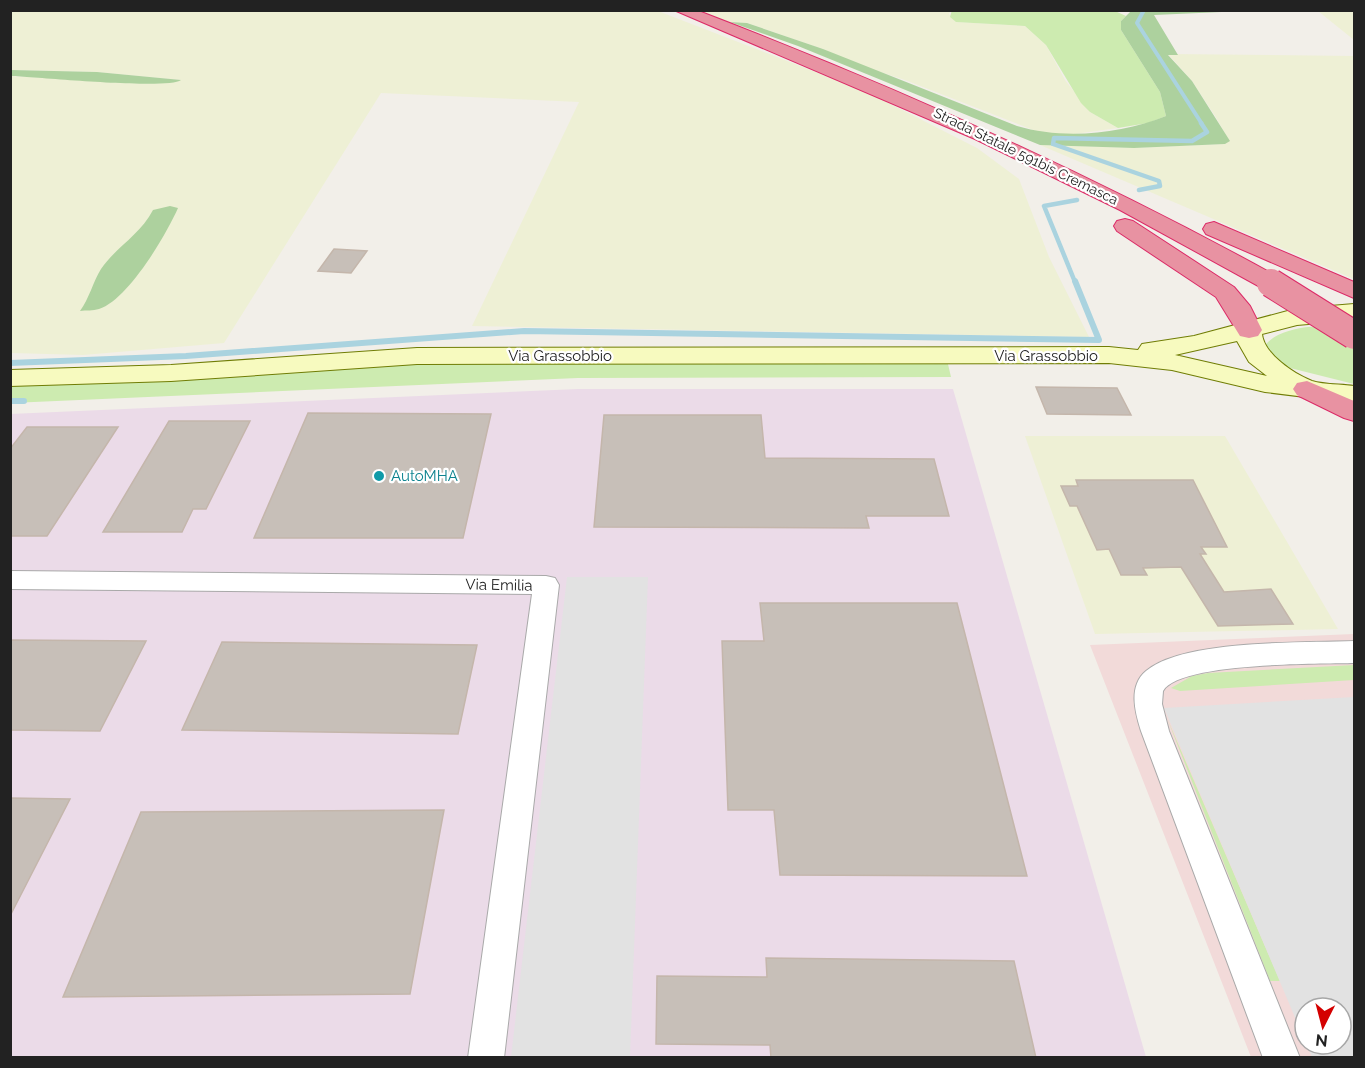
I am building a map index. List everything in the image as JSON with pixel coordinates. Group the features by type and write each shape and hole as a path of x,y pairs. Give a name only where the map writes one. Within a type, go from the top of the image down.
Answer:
{"highway":[{"name":"Strada Statale 591bis Cremasca","path":"681,10 841,72 950,118 1101,191 1271,284 1354,335"},
{"path":"950,118 1024,145 1126,188 1354,291"},
{"path":"950,118 1210,279 1237,306 1249,330"},
{"path":"1307,389 1354,412"}],"street":[{"name":"Via Grassobbio","path":"1109,355 1194,344 1295,317 1354,312"},
{"name":"Via Grassobbio","path":"1249,330 1250,343 1259,356 1285,377 1307,389"},
{"name":"Via Grassobbio","path":"10,378 171,373 417,356 1109,355 1172,362 1265,384 1354,394"},
{"name":"Via Emilia","path":"10,580 546,585 486,1058"},
{"path":"1282,1058 1155,732 1148,696 1155,679 1174,666 1199,661 1354,652"}],"shaded area":[{"path":"578,389 953,389 1146,1057 11,1057 10,414"},
{"path":"567,577 648,577 630,1057 511,1057"},
{"path":"1354,634 1354,1057 1251,1057 1090,645"},
{"path":"1354,697 1354,1057 1312,1057 1353,1056 1353,996 1293,996 1293,1013 1164,708"}],"green space":[{"path":"11,10 658,11 865,91 977,148 1019,179 1049,257 1089,337 472,326 579,102 381,93 224,343 83,355 11,353 11,76 136,83 180,80 97,72 11,70"},
{"path":"952,10 949,14 956,22 1025,26 1046,45 1065,80 1090,112 1118,128 1067,135 1041,133 905,80 856,64 823,49 747,23 730,22 695,11"},
{"path":"952,10 1115,11 1126,16 1121,21 1121,30 1160,92 1166,116 1148,123 1118,128 1090,112 1081,103 1046,45 1025,26 956,22 950,17"},
{"path":"1131,11 1244,11 1154,15 1178,55 1168,55 1192,81 1230,141 1225,144 1134,148 1040,145 798,46 730,22 747,23 823,49 1017,126 1073,134 1111,131 1166,116 1160,92 1121,30 1121,21"},
{"path":"1318,11 1354,11 1354,40"},
{"path":"1168,54 1354,56 1354,279 1040,145 1134,148 1225,144 1229,140 1215,116 1192,81"},
{"path":"11,70 97,72 181,80 153,84 101,82 11,76"},
{"path":"170,206 178,208 165,234 134,280 110,303 97,310 80,311 107,261 142,227 153,210"},
{"path":"1354,325 1354,384 1282,366 1265,345 1273,338 1295,329"},
{"path":"410,359 947,360 951,377 578,378 11,403 10,382"},
{"path":"1025,436 1225,436 1338,629 1095,634"},
{"path":"1354,665 1354,680 1180,691 1171,688 1192,676 1208,673"},
{"path":"1167,718 1280,981 1270,981"}],"building":[{"path":"334,249 367,251 351,273 318,271"},
{"path":"1036,387 1117,388 1131,415 1047,414"},
{"name":"AutoMHA","path":"308,413 491,414 463,538 254,538"},
{"path":"604,415 761,415 765,458 934,459 949,516 866,516 869,528 594,527"},
{"path":"169,421 250,421 206,509 193,509 182,532 103,532"},
{"path":"27,427 118,427 47,536 10,536 10,449"},
{"path":"1076,480 1193,480 1227,547 1201,547 1206,554 1200,554 1224,592 1271,589 1293,624 1218,626 1181,567 1143,568 1147,575 1121,575 1109,549 1097,550 1077,506 1070,506 1061,486 1078,486"},
{"path":"760,603 957,603 1027,876 780,875 774,810 728,810 722,641 764,641"},
{"path":"10,640 146,641 100,731 10,730"},
{"path":"222,642 477,645 458,734 182,730"},
{"path":"10,798 70,799 10,916"},
{"path":"444,810 410,994 63,997 141,812"},
{"path":"766,958 1014,961 1036,1058 771,1058 770,1045 656,1044 657,976 767,977"}],"waterway":[{"path":"1144,10 1137,23 1202,124"},
{"path":"1139,190 1160,186 1159,181 1053,144 1054,138 1192,141 1207,132 1201,123"},
{"path":"1075,282 1044,206 1077,200"},
{"path":"10,363 186,356 524,331 1099,340 1075,281"},
{"path":"10,401 24,401"}],"place":[{"name":"AutoMHA","path":"379,476"}]}
